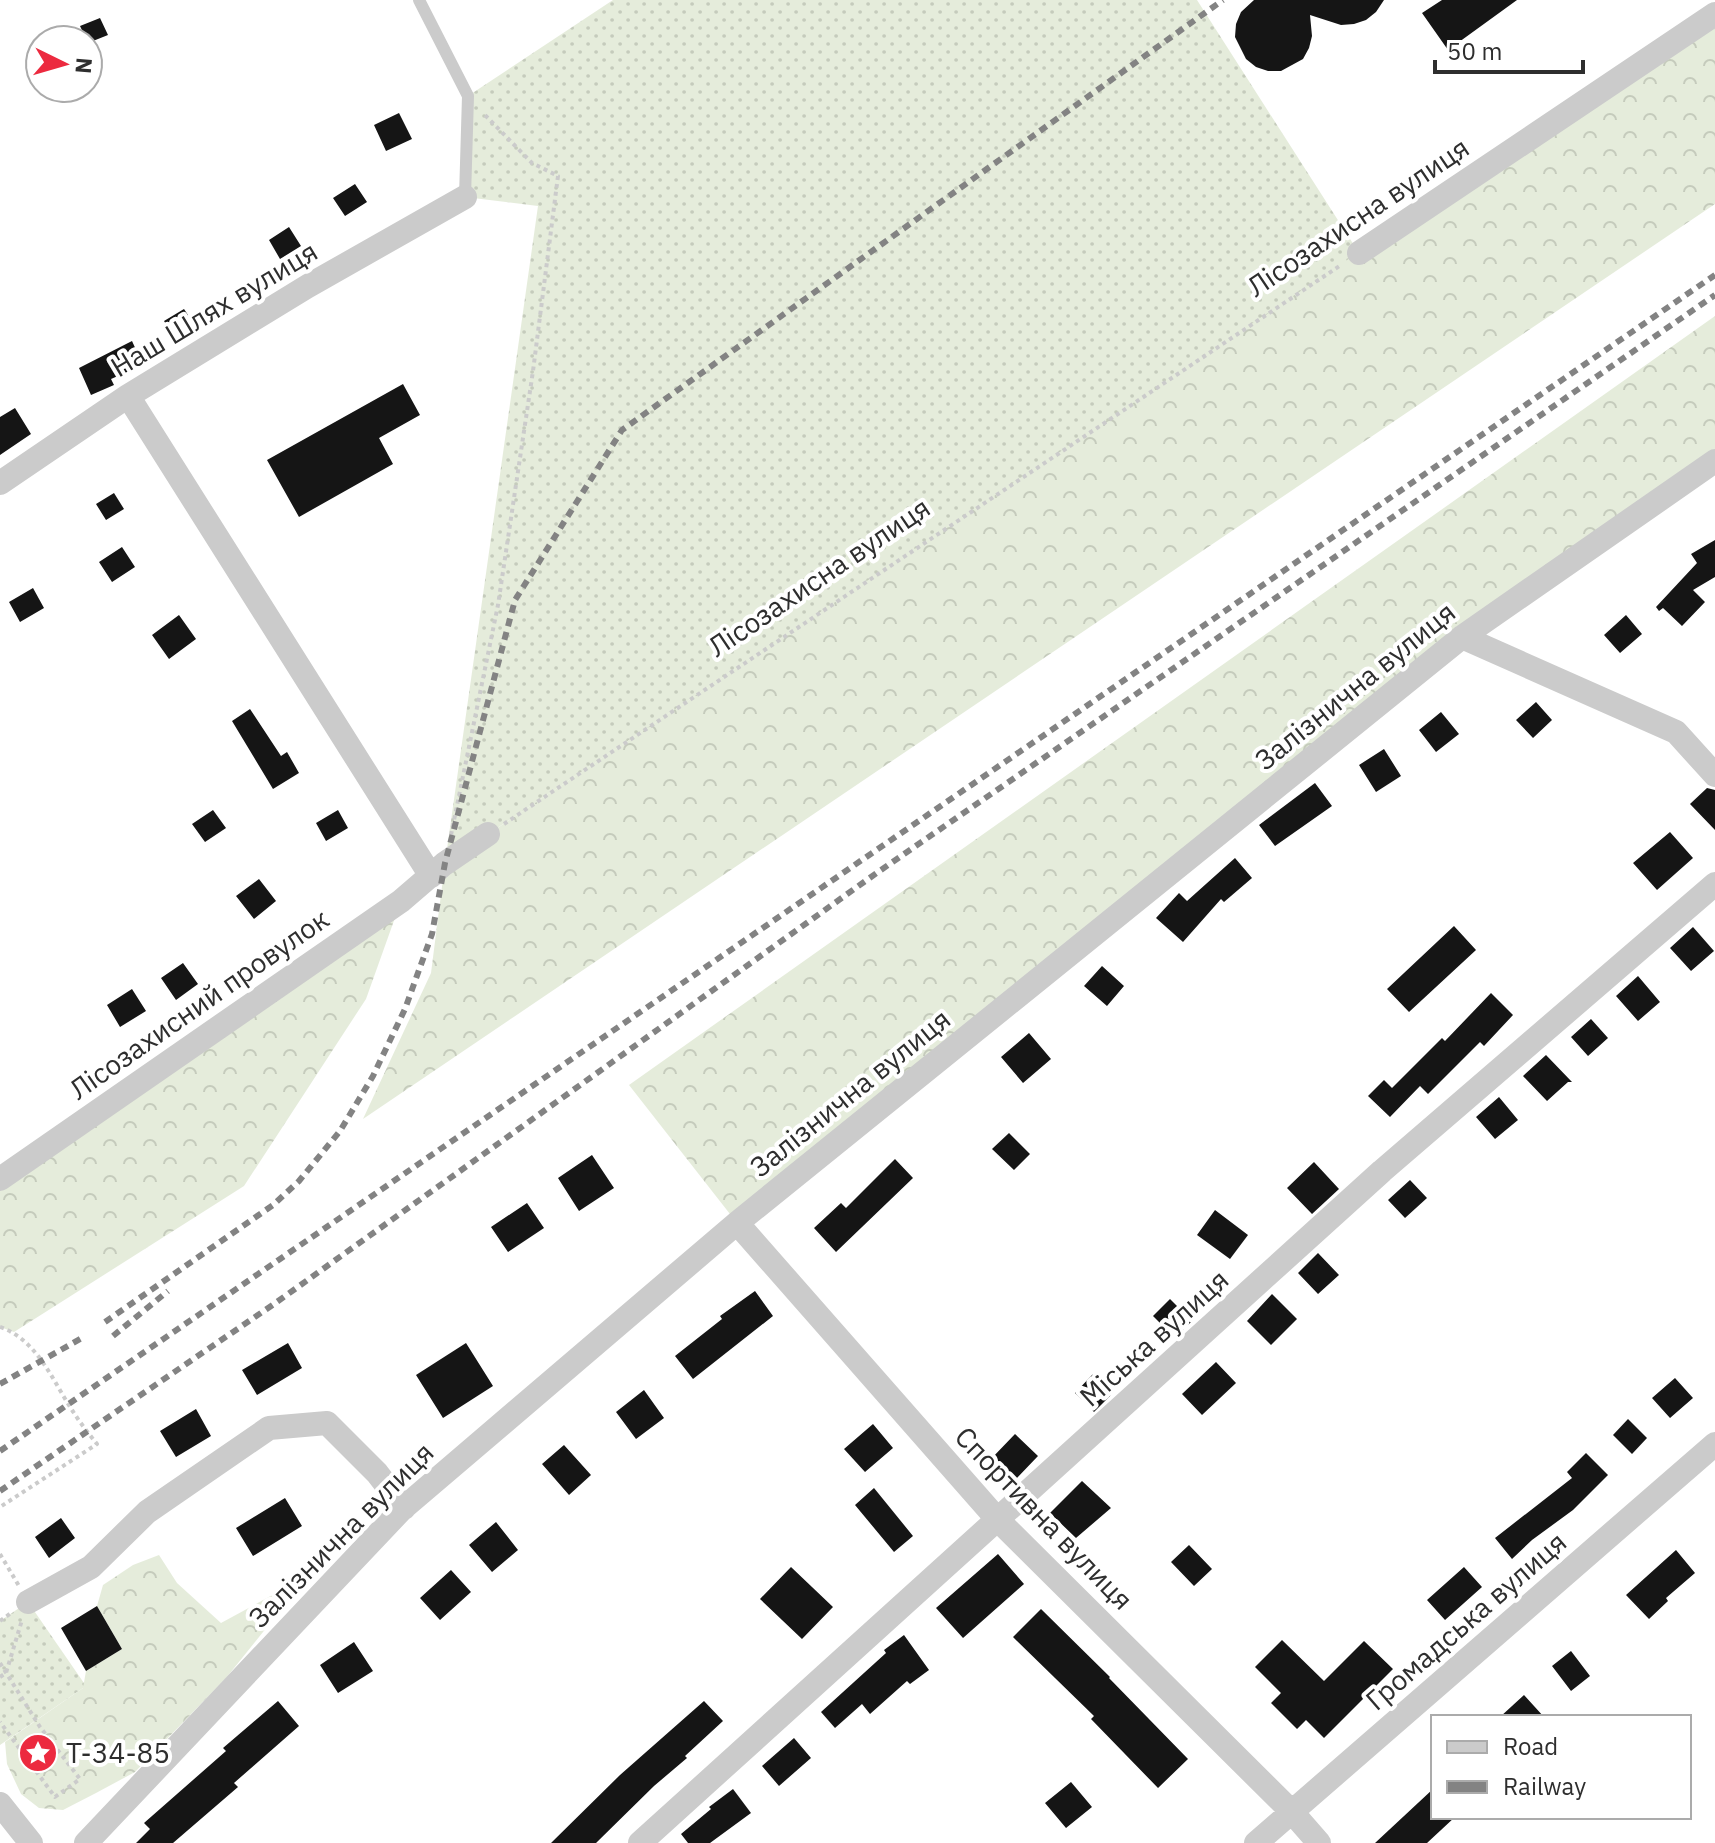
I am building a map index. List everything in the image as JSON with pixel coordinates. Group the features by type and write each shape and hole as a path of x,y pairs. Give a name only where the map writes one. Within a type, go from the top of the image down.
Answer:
{"street":[{"name":"Лісозахисна вулиця","path":"1359,253 1715,14"},
{"name":"Наш Шлях вулиця","path":"0,483 128,396 308,286 465,197"},
{"path":"128,396 437,870 488,834"},
{"name":"Залізнична вулиця","path":"86,1843 404,1508 737,1223 1462,637 1715,461"},
{"path":"1462,637 1676,732 1715,775"},
{"name":"Лісозахисний провулок","path":"0,1179 401,901 437,870"},
{"name":"Міська вулиця","path":"640,1843 1382,1171 1715,884"},
{"name":"Спортивна вулиця","path":"737,1223 998,1520 1292,1812 1319,1843"},
{"path":"28,1602 91,1567 147,1512 269,1428 327,1423 377,1473 404,1508"},
{"name":"Громадська вулиця","path":"1256,1843 1715,1444"},
{"path":"0,1804 31,1843"}],"lane":[{"path":"419,0 468,96 465,197"}],"path":[{"path":"437,870 498,605 558,176 532,163 468,96"},
{"name":"Лісозахисна вулиця","path":"488,834 1359,253"},
{"path":"0,1327 14,1332 42,1360 75,1416 97,1444 0,1507"},
{"path":"0,1663 40,1727 80,1779 55,1797 0,1722"},
{"path":"0,1677 6,1673"}],"green space":[{"path":"613,0 1197,0 1359,253 445,863 538,206 465,197 468,96"},
{"path":"1715,14 1715,204 363,1119 431,973 445,863"},
{"path":"1715,316 1715,461 1462,637 737,1223 629,1085"},
{"path":"401,901 366,999 244,1186 14,1332 0,1327 0,1179"},
{"path":"159,1555 177,1583 221,1623 289,1586 271,1622 226,1678 135,1772 63,1810 39,1808 21,1794 7,1764 5,1742 83,1688 86,1671 122,1649 97,1606 103,1585 133,1565"},
{"path":"28,1602 86,1686 0,1745 0,1621"}],"building":[{"path":"1254,0 1384,0 1366,20 1354,24 1341,25 1310,15 1312,36 1303,59 1281,71 1268,71 1246,59 1235,37 1241,12"},
{"path":"1442,0 1517,0 1448,50 1422,13"},
{"path":"100,18 103,24 85,24"},
{"path":"399,113 412,139 386,151 374,125"},
{"path":"355,184 367,202 345,216 333,198"},
{"path":"289,227 301,246 280,259 269,240"},
{"path":"184,309 198,330 178,343 164,321"},
{"path":"132,341 143,365 111,379 114,385 91,395 79,368"},
{"path":"403,384 420,415 379,438 393,464 299,517 267,460"},
{"path":"15,408 31,434 0,455 0,417"},
{"path":"114,493 124,509 106,520 96,504"},
{"path":"1715,540 1715,577 1693,590 1705,602 1682,626 1663,608 1659,611 1656,607 1697,563 1691,554"},
{"path":"122,547 135,567 112,582 99,562"},
{"path":"33,588 44,608 20,622 9,602"},
{"path":"179,615 196,639 169,659 152,635"},
{"path":"1626,615 1642,634 1620,653 1604,635"},
{"path":"1536,702 1552,720 1533,738 1516,720"},
{"path":"250,709 281,756 287,752 299,773 273,789 232,721"},
{"path":"1441,712 1459,734 1436,752 1419,730"},
{"path":"1384,749 1401,776 1376,792 1359,765"},
{"path":"1315,783 1332,806 1275,846 1259,825"},
{"path":"1707,788 1715,790 1715,830 1690,804"},
{"path":"213,810 226,828 205,842 192,824"},
{"path":"338,810 348,828 326,841 316,823"},
{"path":"1670,832 1693,858 1657,890 1633,863"},
{"path":"1235,858 1252,878 1224,902 1221,899 1183,942 1156,918 1179,893 1187,901"},
{"path":"259,879 276,901 254,919 236,896"},
{"path":"1454,926 1476,950 1409,1012 1387,989"},
{"path":"1693,927 1714,951 1691,971 1670,948"},
{"path":"183,963 198,984 176,1000 161,978"},
{"path":"1102,966 1124,986 1107,1006 1084,986"},
{"path":"1638,976 1660,1002 1638,1021 1616,996"},
{"path":"132,989 146,1011 120,1027 107,1005"},
{"path":"1491,993 1513,1015 1484,1046 1480,1042 1428,1094 1420,1086 1390,1117 1368,1096 1384,1080 1392,1088 1442,1038 1445,1041"},
{"path":"1591,1019 1608,1038 1588,1056 1571,1037"},
{"path":"1029,1033 1051,1059 1023,1083 1001,1057"},
{"path":"1546,1055 1572,1082 1568,1082 1547,1101 1523,1076"},
{"path":"1499,1097 1518,1120 1495,1139 1476,1117"},
{"path":"1009,1133 1030,1154 1014,1170 992,1149"},
{"path":"592,1155 614,1188 579,1211 558,1178"},
{"path":"895,1159 913,1178 836,1252 814,1228 841,1203 846,1208"},
{"path":"1314,1162 1339,1189 1312,1214 1287,1188"},
{"path":"1410,1180 1427,1198 1405,1218 1388,1200"},
{"path":"527,1203 544,1228 508,1252 491,1227"},
{"path":"1215,1210 1248,1235 1230,1259 1197,1235"},
{"path":"1318,1253 1339,1275 1318,1294 1298,1273"},
{"path":"755,1291 773,1316 693,1379 675,1356 722,1319 720,1316"},
{"path":"1272,1294 1297,1319 1271,1345 1247,1321"},
{"path":"1170,1299 1192,1321 1175,1338 1153,1316"},
{"path":"288,1343 302,1368 257,1395 242,1370"},
{"path":"466,1343 493,1386 443,1418 416,1375"},
{"path":"1216,1362 1236,1383 1202,1415 1182,1394"},
{"path":"1093,1374 1113,1393 1094,1412 1075,1393"},
{"path":"1675,1378 1693,1398 1670,1418 1652,1398"},
{"path":"644,1390 664,1418 636,1439 616,1412"},
{"path":"196,1409 211,1436 176,1457 160,1431"},
{"path":"1628,1419 1647,1438 1632,1454 1613,1435"},
{"path":"873,1424 893,1448 865,1472 844,1449"},
{"path":"1015,1434 1038,1456 1013,1482 990,1460"},
{"path":"564,1445 591,1475 569,1495 542,1464"},
{"path":"1586,1453 1608,1475 1573,1510 1512,1559 1495,1538 1572,1478 1567,1472"},
{"path":"1082,1481 1111,1508 1076,1538 1050,1513"},
{"path":"874,1488 913,1536 894,1552 855,1505"},
{"path":"285,1498 302,1526 253,1556 236,1528"},
{"path":"61,1518 75,1538 49,1558 35,1537"},
{"path":"496,1522 518,1550 492,1572 469,1545"},
{"path":"1189,1545 1212,1569 1194,1586 1171,1562"},
{"path":"1676,1550 1695,1573 1666,1598 1668,1601 1649,1619 1626,1595"},
{"path":"998,1554 1024,1584 963,1638 936,1608"},
{"path":"791,1567 833,1607 802,1639 760,1599"},
{"path":"1464,1567 1482,1587 1445,1620 1427,1600"},
{"path":"451,1570 471,1592 440,1620 420,1598"},
{"path":"97,1606 122,1649 86,1671 61,1628"},
{"path":"1041,1609 1188,1759 1158,1788 1091,1719 1094,1716 1013,1637"},
{"path":"904,1635 929,1670 910,1684 907,1681 870,1714 862,1704 835,1728 821,1712 886,1653 884,1650"},
{"path":"1282,1640 1324,1681 1364,1641 1393,1669 1324,1738 1306,1720 1297,1729 1271,1703 1281,1693 1255,1667"},
{"path":"354,1642 373,1671 338,1693 320,1665"},
{"path":"1571,1651 1590,1676 1571,1691 1552,1666"},
{"path":"1524,1695 1542,1715 1502,1715"},
{"path":"278,1701 299,1726 234,1783 238,1787 173,1843 136,1843 150,1829 144,1823"},
{"path":"704,1701 723,1721 596,1843 551,1843 620,1775"},
{"path":"794,1738 811,1758 779,1786 762,1766"},
{"path":"1071,1782 1092,1807 1066,1828 1045,1803"},
{"path":"733,1789 751,1813 710,1843 688,1843 681,1834"},
{"path":"1431,1791 1431,1819 1453,1819 1427,1843 1375,1843"}],"railway":[{"path":"105,1322 273,1205 299,1181 340,1131 373,1076 405,1009 432,934 445,863 515,600 622,430 1223,0"},
{"path":"0,1451 1715,275"},
{"path":"0,1491 274,1304 878,872 1715,295"},
{"path":"113,1336 168,1291"},
{"path":"0,1384 82,1338"}],"place":[{"name":"Т-34-85","path":"38,1753"}]}
